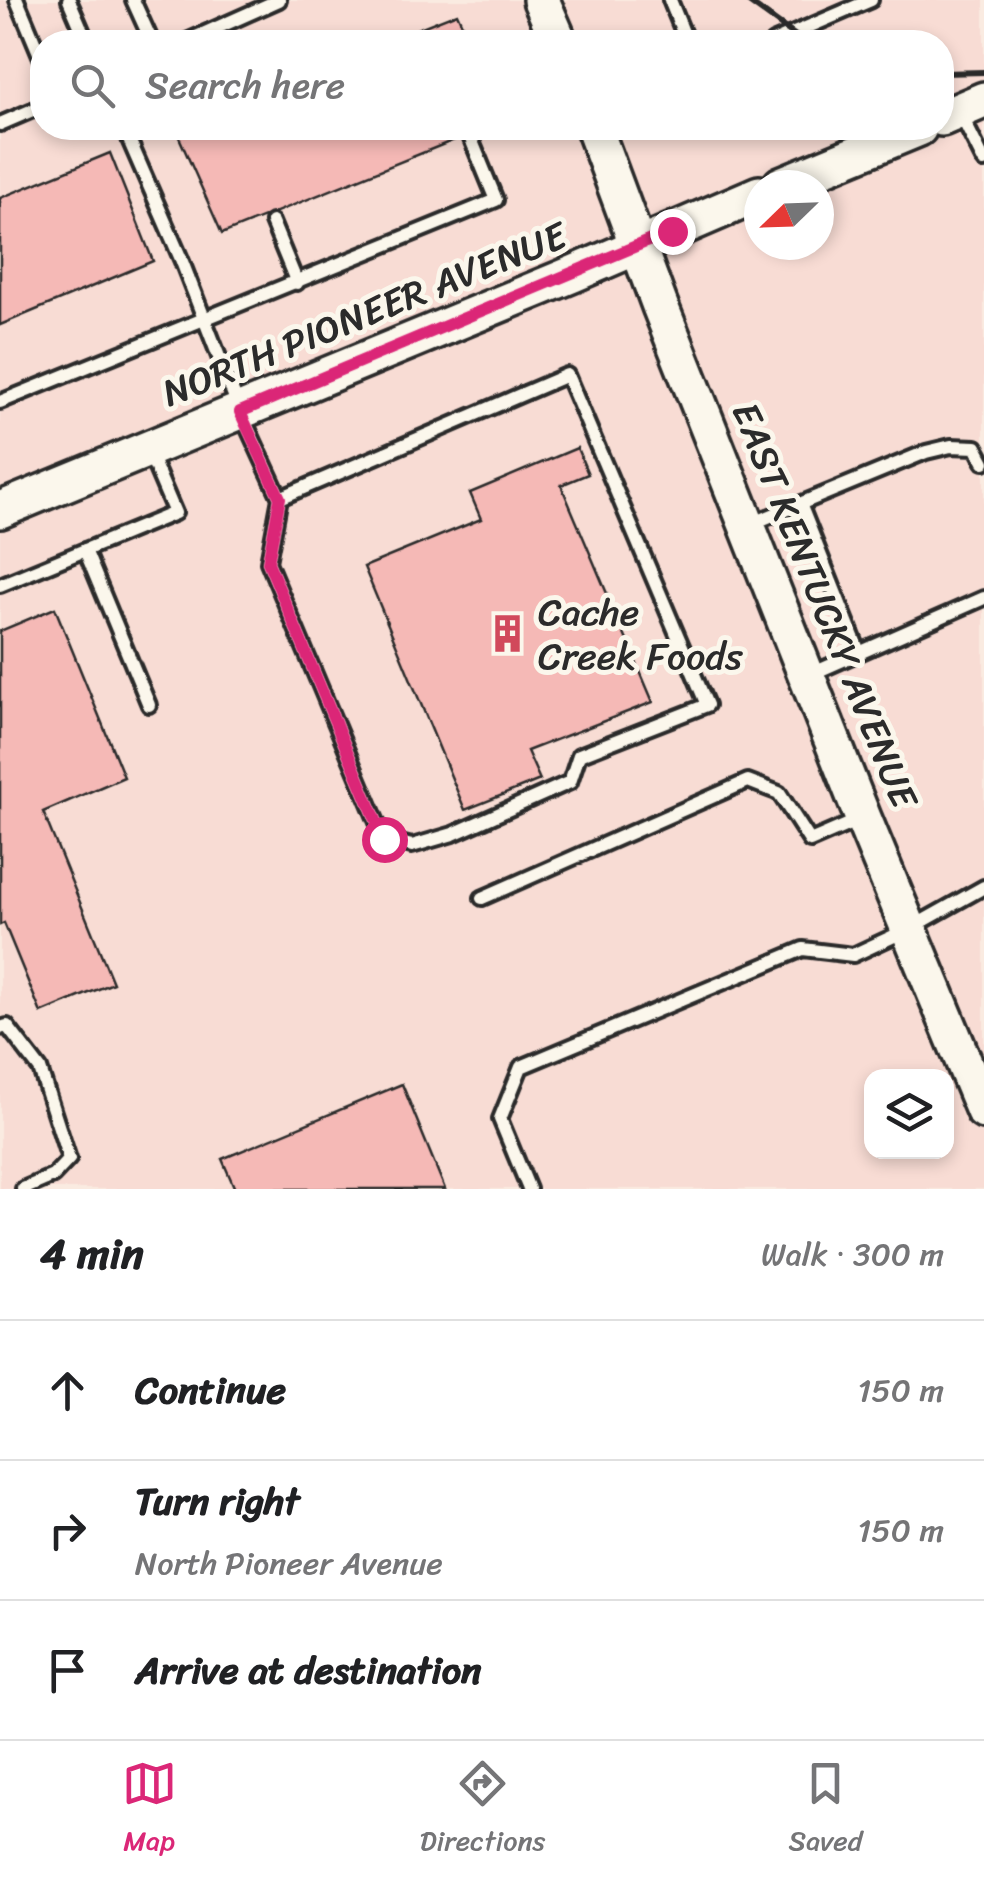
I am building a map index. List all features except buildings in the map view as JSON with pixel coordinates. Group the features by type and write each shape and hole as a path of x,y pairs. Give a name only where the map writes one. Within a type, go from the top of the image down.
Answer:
{"street":[{"path":"541,0 553,30"},
{"name":"EAST KENTUCKY AVENUE","path":"599,140 863,818 984,1111"},
{"path":"817,170 890,140"},
{"name":"NORTH PIONEER AVENUE","path":"0,510 744,200"}],"lane":[{"path":"17,0 30,31"},
{"path":"69,0 82,30"},
{"path":"133,0 147,30"},
{"path":"212,30 279,0"},
{"path":"670,0 682,30"},
{"path":"800,30 871,0"},
{"path":"961,110 984,161"},
{"path":"0,124 30,111"},
{"path":"129,140 240,412 280,498 268,562 384,839 412,846 453,834 570,782 579,755 706,705 567,375 280,498"},
{"path":"0,402 496,200 472,140"},
{"path":"272,222 298,282"},
{"path":"748,525 926,452 950,446 976,447 984,462"},
{"path":"0,586 175,513 148,449"},
{"path":"800,504 859,652"},
{"path":"84,550 149,705"},
{"path":"807,676 984,598"},
{"path":"482,898 748,781 779,793 810,842 863,818"},
{"path":"529,1189 500,1119 521,1067 802,949 854,955 984,887"},
{"path":"0,1028 6,1026 40,1069 69,1159 53,1176 23,1189"}],"shaded area":[{"path":"0,0 984,0 984,1189 0,1189"}],"railway":[{"path":"746,0 787,30"},
{"path":"954,73 984,72"}],"place":[{"name":"Cache Creek Foods","path":"508,634"}],"route":[{"path":"384,839 268,562 280,498 240,412 672,231"}]}
